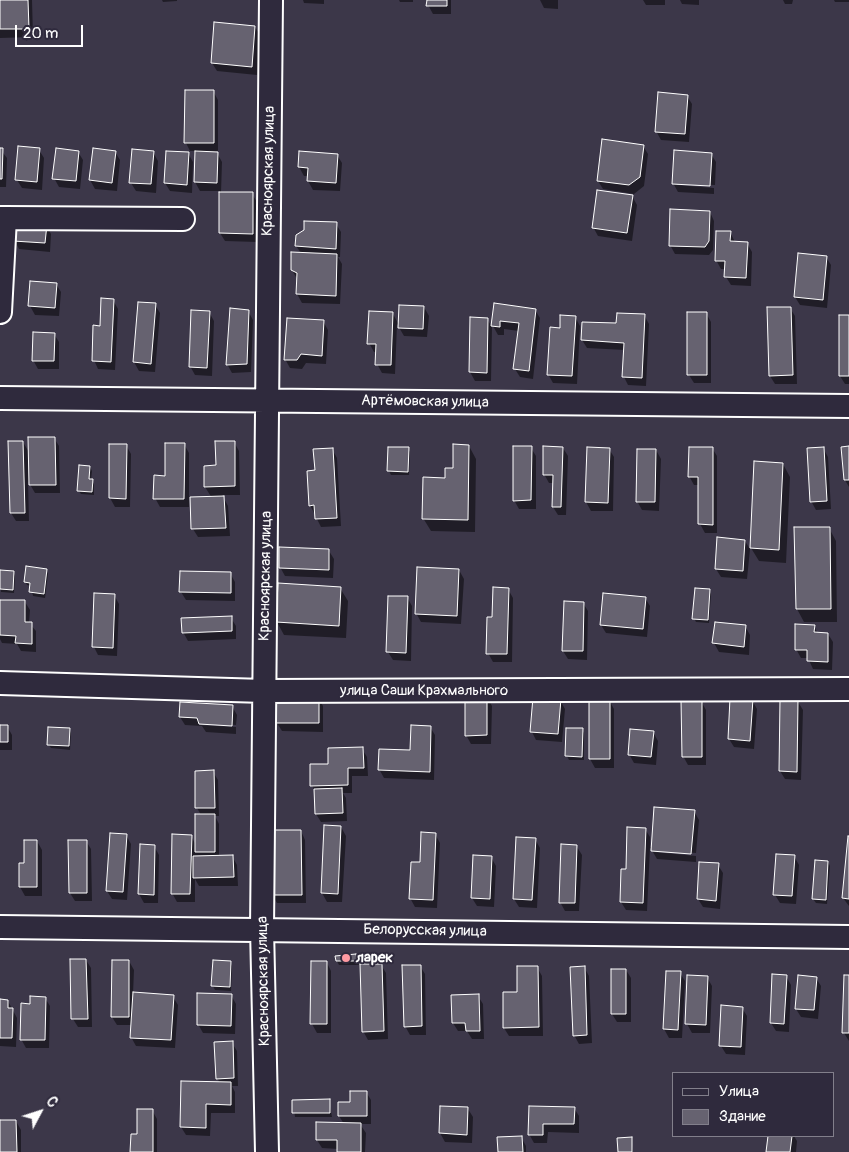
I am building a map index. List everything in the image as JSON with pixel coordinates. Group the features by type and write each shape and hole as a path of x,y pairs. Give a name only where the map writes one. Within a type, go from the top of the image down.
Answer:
{"street":[{"name":"Красноярская улица","path":"268,1152 262,928 271,0"},
{"path":"0,312 3,218 183,219"},
{"name":"Артёмовская улица","path":"0,398 849,406"},
{"name":"улица Саши Крахмального","path":"0,683 264,691 849,689"},
{"name":"Белорусская улица","path":"0,927 262,928 849,936"}],"building":[{"path":"0,0 28,0 29,29 0,29"},
{"path":"427,0 447,0 447,6 426,6"},
{"path":"214,22 255,26 252,67 211,63"},
{"path":"185,90 214,90 214,143 184,143"},
{"path":"658,92 688,95 685,134 655,132"},
{"path":"602,139 644,145 640,177 629,185 597,181"},
{"path":"18,146 40,148 37,182 15,180"},
{"path":"0,148 3,148 2,179 0,179"},
{"path":"56,148 79,151 76,181 52,179"},
{"path":"93,148 116,151 112,183 89,180"},
{"path":"132,149 154,151 151,184 129,183"},
{"path":"674,150 712,153 710,186 672,184"},
{"path":"166,151 189,152 187,185 164,183"},
{"path":"195,151 218,152 217,183 194,182"},
{"path":"299,151 338,154 336,183 307,181 308,168 298,167"},
{"path":"597,190 633,195 627,233 592,228"},
{"path":"219,192 253,192 253,234 219,233"},
{"path":"670,209 710,211 709,241 705,247 669,246"},
{"path":"15,221 47,224 45,243 13,241"},
{"path":"304,221 337,222 336,249 295,246 296,235 304,230"},
{"path":"716,231 731,231 730,241 748,242 746,278 724,277 725,261 715,261"},
{"path":"291,252 337,254 336,296 296,294 297,273 291,270"},
{"path":"798,253 827,256 823,300 794,297"},
{"path":"30,281 57,283 55,308 28,306"},
{"path":"101,298 114,299 111,362 92,361 93,325 100,326"},
{"path":"138,302 156,303 151,364 133,362"},
{"path":"494,303 536,309 529,371 513,369 519,323 500,321 500,327 491,326"},
{"path":"399,305 424,306 423,329 398,328"},
{"path":"767,307 791,307 793,375 769,376"},
{"path":"230,308 249,310 247,364 226,365"},
{"path":"191,310 210,311 207,368 189,367"},
{"path":"369,311 393,312 391,365 375,365 376,344 367,344"},
{"path":"687,312 707,312 707,375 687,375"},
{"path":"617,313 645,314 642,378 622,377 624,343 581,340 582,322 616,323"},
{"path":"560,315 576,316 572,376 547,375 550,327 560,328"},
{"path":"839,315 849,315 849,376 839,376"},
{"path":"470,317 488,318 487,373 469,372"},
{"path":"287,318 324,320 322,356 301,354 297,360 284,360"},
{"path":"33,332 55,333 54,361 32,361"},
{"path":"28,437 55,437 56,485 29,485"},
{"path":"8,441 23,441 25,513 10,513"},
{"path":"215,441 235,441 235,486 204,487 204,466 216,465"},
{"path":"165,443 185,443 184,499 153,499 154,475 165,476"},
{"path":"109,444 127,444 126,499 109,498"},
{"path":"453,444 469,445 468,520 422,519 423,477 445,478 445,468 453,468"},
{"path":"513,446 532,446 531,500 513,501"},
{"path":"543,446 563,447 561,507 552,507 553,475 543,475"},
{"path":"849,446 849,480 844,480 841,447"},
{"path":"388,447 409,447 408,472 387,471"},
{"path":"587,447 610,448 608,503 585,502"},
{"path":"689,447 713,447 713,525 698,524 698,477 688,477"},
{"path":"824,447 827,501 810,502 807,448"},
{"path":"333,448 337,518 315,519 314,505 309,506 307,471 315,470 313,449"},
{"path":"637,449 656,449 655,502 636,502"},
{"path":"754,461 783,463 779,550 750,548"},
{"path":"79,465 90,466 89,479 93,479 92,492 77,491"},
{"path":"224,496 226,528 191,529 190,497"},
{"path":"794,527 830,527 831,609 796,609"},
{"path":"717,537 745,540 743,571 715,569"},
{"path":"279,547 329,549 329,570 279,568"},
{"path":"26,566 47,569 44,594 29,592 30,583 24,582"},
{"path":"417,567 459,569 457,616 415,614"},
{"path":"0,570 14,571 13,590 0,589"},
{"path":"180,571 231,572 231,593 179,592"},
{"path":"278,583 341,587 339,626 276,622"},
{"path":"493,587 509,588 507,654 486,654 487,617 492,617"},
{"path":"695,588 710,589 708,620 692,619"},
{"path":"94,593 115,594 113,648 92,647"},
{"path":"603,593 646,597 643,629 600,625"},
{"path":"388,596 408,596 406,653 386,652"},
{"path":"0,600 25,600 25,622 32,622 32,644 15,643 16,636 0,635"},
{"path":"564,601 584,602 583,651 562,651"},
{"path":"232,616 232,631 182,633 181,618"},
{"path":"715,622 746,625 744,647 712,643"},
{"path":"795,624 815,625 814,632 828,633 828,662 807,661 807,650 795,650"},
{"path":"276,696 319,696 319,723 276,723"},
{"path":"465,696 487,696 487,735 465,736"},
{"path":"533,697 561,699 558,734 530,732"},
{"path":"730,698 753,699 750,741 728,739"},
{"path":"589,699 610,699 610,759 589,759"},
{"path":"681,700 702,700 702,757 682,757"},
{"path":"780,700 798,700 797,772 779,771"},
{"path":"180,702 233,705 232,726 199,724 197,718 179,717"},
{"path":"0,725 8,725 8,742 0,742"},
{"path":"411,725 431,726 430,772 378,770 379,749 410,750"},
{"path":"48,727 70,728 69,746 47,745"},
{"path":"566,728 583,728 582,757 565,756"},
{"path":"630,729 654,731 651,757 628,755"},
{"path":"363,747 364,768 348,768 348,785 310,786 310,764 328,764 328,748"},
{"path":"214,770 215,808 195,808 195,771"},
{"path":"342,788 343,813 315,814 314,789"},
{"path":"654,807 695,810 691,854 651,851"},
{"path":"195,814 215,814 215,852 195,852"},
{"path":"324,825 341,826 338,894 321,893"},
{"path":"627,827 646,828 643,903 620,902 621,869 626,869"},
{"path":"271,830 301,830 302,895 271,895"},
{"path":"421,832 436,833 433,900 409,899 411,862 420,862"},
{"path":"110,833 127,834 123,892 106,891"},
{"path":"172,834 192,835 190,894 171,894"},
{"path":"849,836 849,899 842,898"},
{"path":"516,837 536,838 532,900 513,899"},
{"path":"24,840 37,840 37,887 19,887 19,863 24,863"},
{"path":"68,840 87,840 87,893 69,893"},
{"path":"140,844 155,845 154,895 138,894"},
{"path":"561,844 577,845 575,903 559,903"},
{"path":"776,854 795,855 792,896 773,895"},
{"path":"233,855 234,877 193,878 193,856"},
{"path":"473,855 492,856 490,899 471,898"},
{"path":"815,860 828,861 826,900 812,899"},
{"path":"699,862 719,863 716,901 697,899"},
{"name":"ларек","path":"356,954 357,961 336,961 335,956"},
{"path":"70,959 86,959 88,1019 71,1019"},
{"path":"112,960 129,960 129,1017 111,1017"},
{"path":"213,960 231,961 230,987 211,986"},
{"path":"311,961 327,961 327,1024 310,1024"},
{"path":"360,964 382,964 384,1031 362,1032"},
{"path":"402,965 421,965 422,1026 404,1027"},
{"path":"517,966 538,966 539,1027 503,1028 503,992 517,992"},
{"path":"585,966 587,1035 573,1036 570,967"},
{"path":"611,969 626,969 626,1014 611,1014"},
{"path":"666,971 681,971 678,1030 663,1029"},
{"path":"772,974 787,975 784,1024 770,1023"},
{"path":"687,975 708,976 706,1025 685,1024"},
{"path":"798,975 817,977 814,1010 795,1009"},
{"path":"844,975 849,975 849,1033 842,1033"},
{"path":"133,992 174,995 171,1040 130,1038"},
{"path":"197,993 232,994 231,1026 197,1025"},
{"path":"479,994 480,1031 466,1031 465,1023 452,1023 451,995"},
{"path":"30,996 46,997 45,1040 20,1040 21,1003 30,1004"},
{"path":"0,999 8,1000 8,1008 13,1008 12,1038 0,1038"},
{"path":"721,1005 743,1007 741,1047 719,1046"},
{"path":"233,1041 234,1078 216,1079 214,1042"},
{"path":"181,1081 231,1082 231,1105 206,1104 206,1128 180,1127"},
{"path":"350,1091 367,1091 367,1116 338,1116 338,1102 350,1102"},
{"path":"330,1099 330,1113 292,1113 292,1100"},
{"path":"440,1106 468,1107 467,1135 439,1133"},
{"path":"529,1106 575,1107 574,1124 543,1124 543,1135 528,1135"},
{"path":"137,1109 153,1109 153,1152 130,1152 131,1134 137,1134"},
{"path":"0,1120 16,1120 17,1152 0,1152"},
{"path":"316,1122 361,1123 361,1152 337,1152 337,1140 316,1140"},
{"path":"522,1136 523,1152 498,1152 497,1137"},
{"path":"632,1137 632,1152 618,1152 617,1138"},
{"path":"768,1137 792,1137 790,1152 766,1152"}],"place":[{"name":"ларек","path":"346,958"}]}
